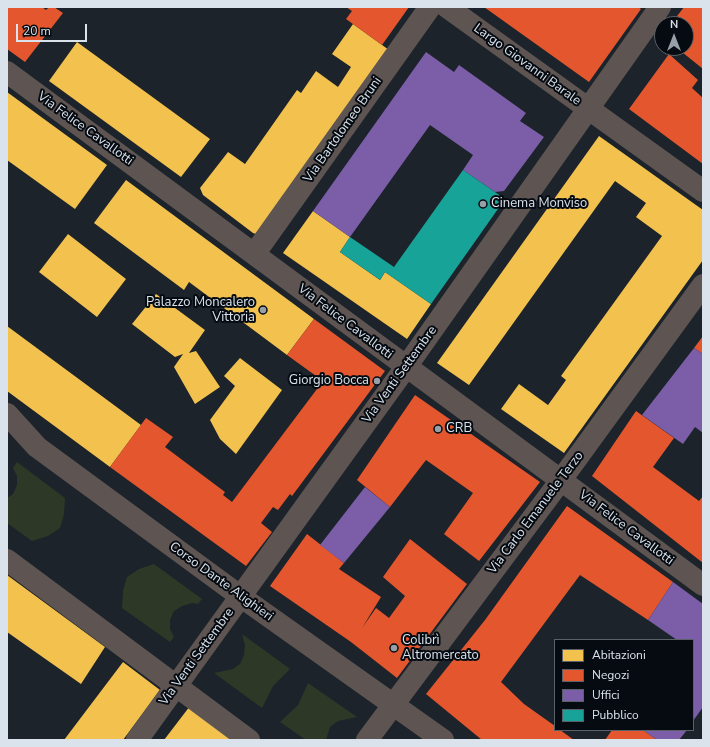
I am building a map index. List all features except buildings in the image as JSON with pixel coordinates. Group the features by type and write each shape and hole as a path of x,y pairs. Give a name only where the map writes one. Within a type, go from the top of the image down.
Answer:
{"street":[{"name":"Via Bartolomeo Bruni","path":"255,254 430,7"},
{"name":"Largo Giovanni Barale","path":"447,7 703,191"},
{"name":"Via Venti Settembre","path":"137,740 406,368 587,108 660,7"},
{"name":"Via Felice Cavallotti","path":"7,72 255,254 406,368 703,585"},
{"name":"Via Carlo Emanuele Terzo","path":"367,740 392,704 561,480 703,285"},
{"name":"Corso Dante Alighieri","path":"10,425 36,447 240,596 443,740"},
{"path":"7,560 249,740"}],"green space":[{"path":"17,462 65,498 64,514 60,528 48,536 32,541 7,523 7,498 13,494 17,485 17,476 13,468"},
{"path":"154,564 202,599 198,604 192,603 182,606 174,611 170,620 170,629 174,637 170,642 122,608 123,591 127,577 139,569"},
{"path":"242,634 290,669 273,686 262,708 214,673 233,669 240,664 244,655 245,645"},
{"path":"308,683 357,717 338,721 330,727 326,740 306,740 280,722 298,705"}],"place":[{"name":"Cinema Monviso","path":"483,204"},
{"name":"Palazzo Moncalero Vittoria","path":"263,310"},
{"name":"Giorgio Bocca","path":"377,381"},
{"name":"CRB","path":"438,429"},
{"name":"Colibrì Altromercato","path":"394,648"}]}
